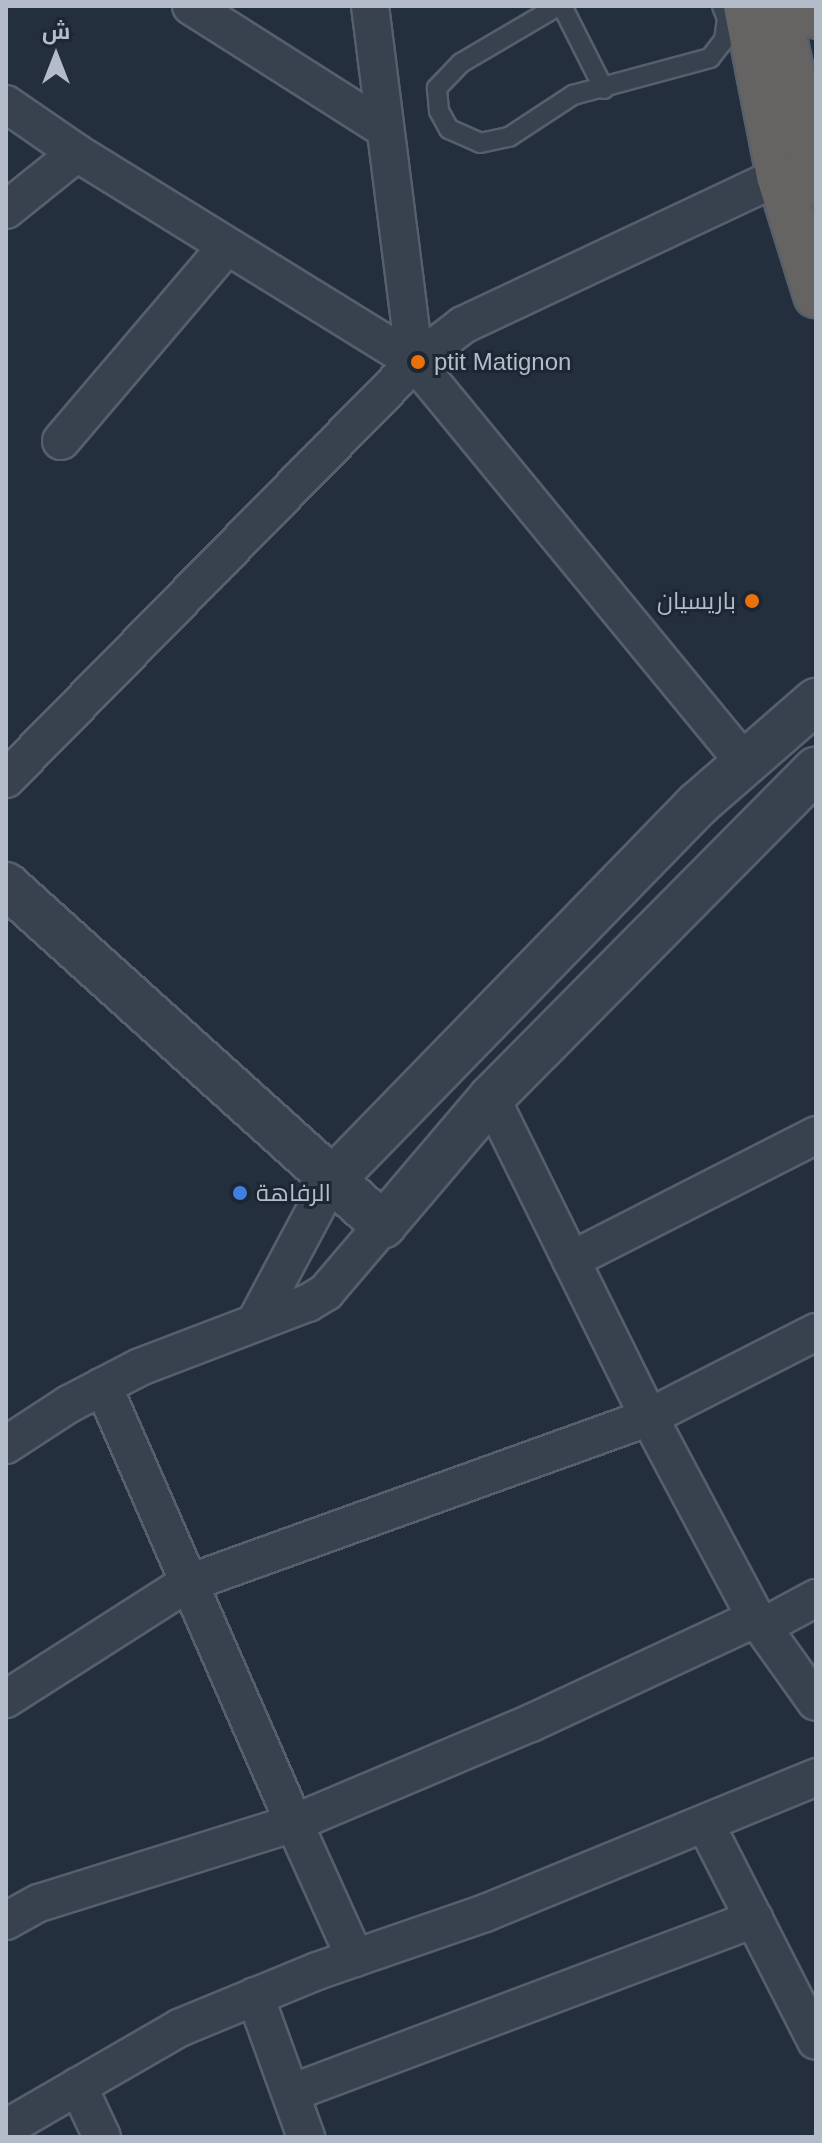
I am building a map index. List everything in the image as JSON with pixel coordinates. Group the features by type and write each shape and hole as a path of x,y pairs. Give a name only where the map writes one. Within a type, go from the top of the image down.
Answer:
{"highway":[{"path":"746,6 798,180"},
{"path":"777,6 798,180 816,295"},
{"path":"814,6 816,16"}],"street":[{"path":"191,6 382,127"},
{"path":"370,6 382,127 415,362"},
{"path":"6,104 77,153 415,362 744,762"},
{"path":"6,210 77,153"},
{"path":"6,779 415,362 463,325 798,180"},
{"path":"61,441 227,246"},
{"path":"256,1321 330,1182 661,841 744,762 816,701"},
{"path":"6,1445 103,1386 326,1292 491,1098 816,770"},
{"path":"6,885 330,1182 383,1225"},
{"path":"491,1098 649,1417 760,1622 816,1702"},
{"path":"571,1260 816,1135"},
{"path":"6,1699 186,1584 649,1417 816,1332"},
{"path":"103,1386 186,1584 355,1958"},
{"path":"6,1921 39,1903 294,1823 816,1598"},
{"path":"6,2128 179,2028 255,1996 706,1825 816,1777"},
{"path":"706,1825 816,2041"},
{"path":"291,2093 754,1919"},
{"path":"255,1996 306,2137"},
{"path":"78,2086 102,2137"}],"lane":[{"path":"604,89 560,6 461,63 437,88 439,111 449,129 480,143 509,137 573,95 604,89 710,58 724,40 727,18 722,6"}],"place":[{"name":"ptit Matignon","path":"418,362"},
{"name":"باريسيان","path":"752,601"},
{"name":"الرفاهة","path":"240,1193"}]}
